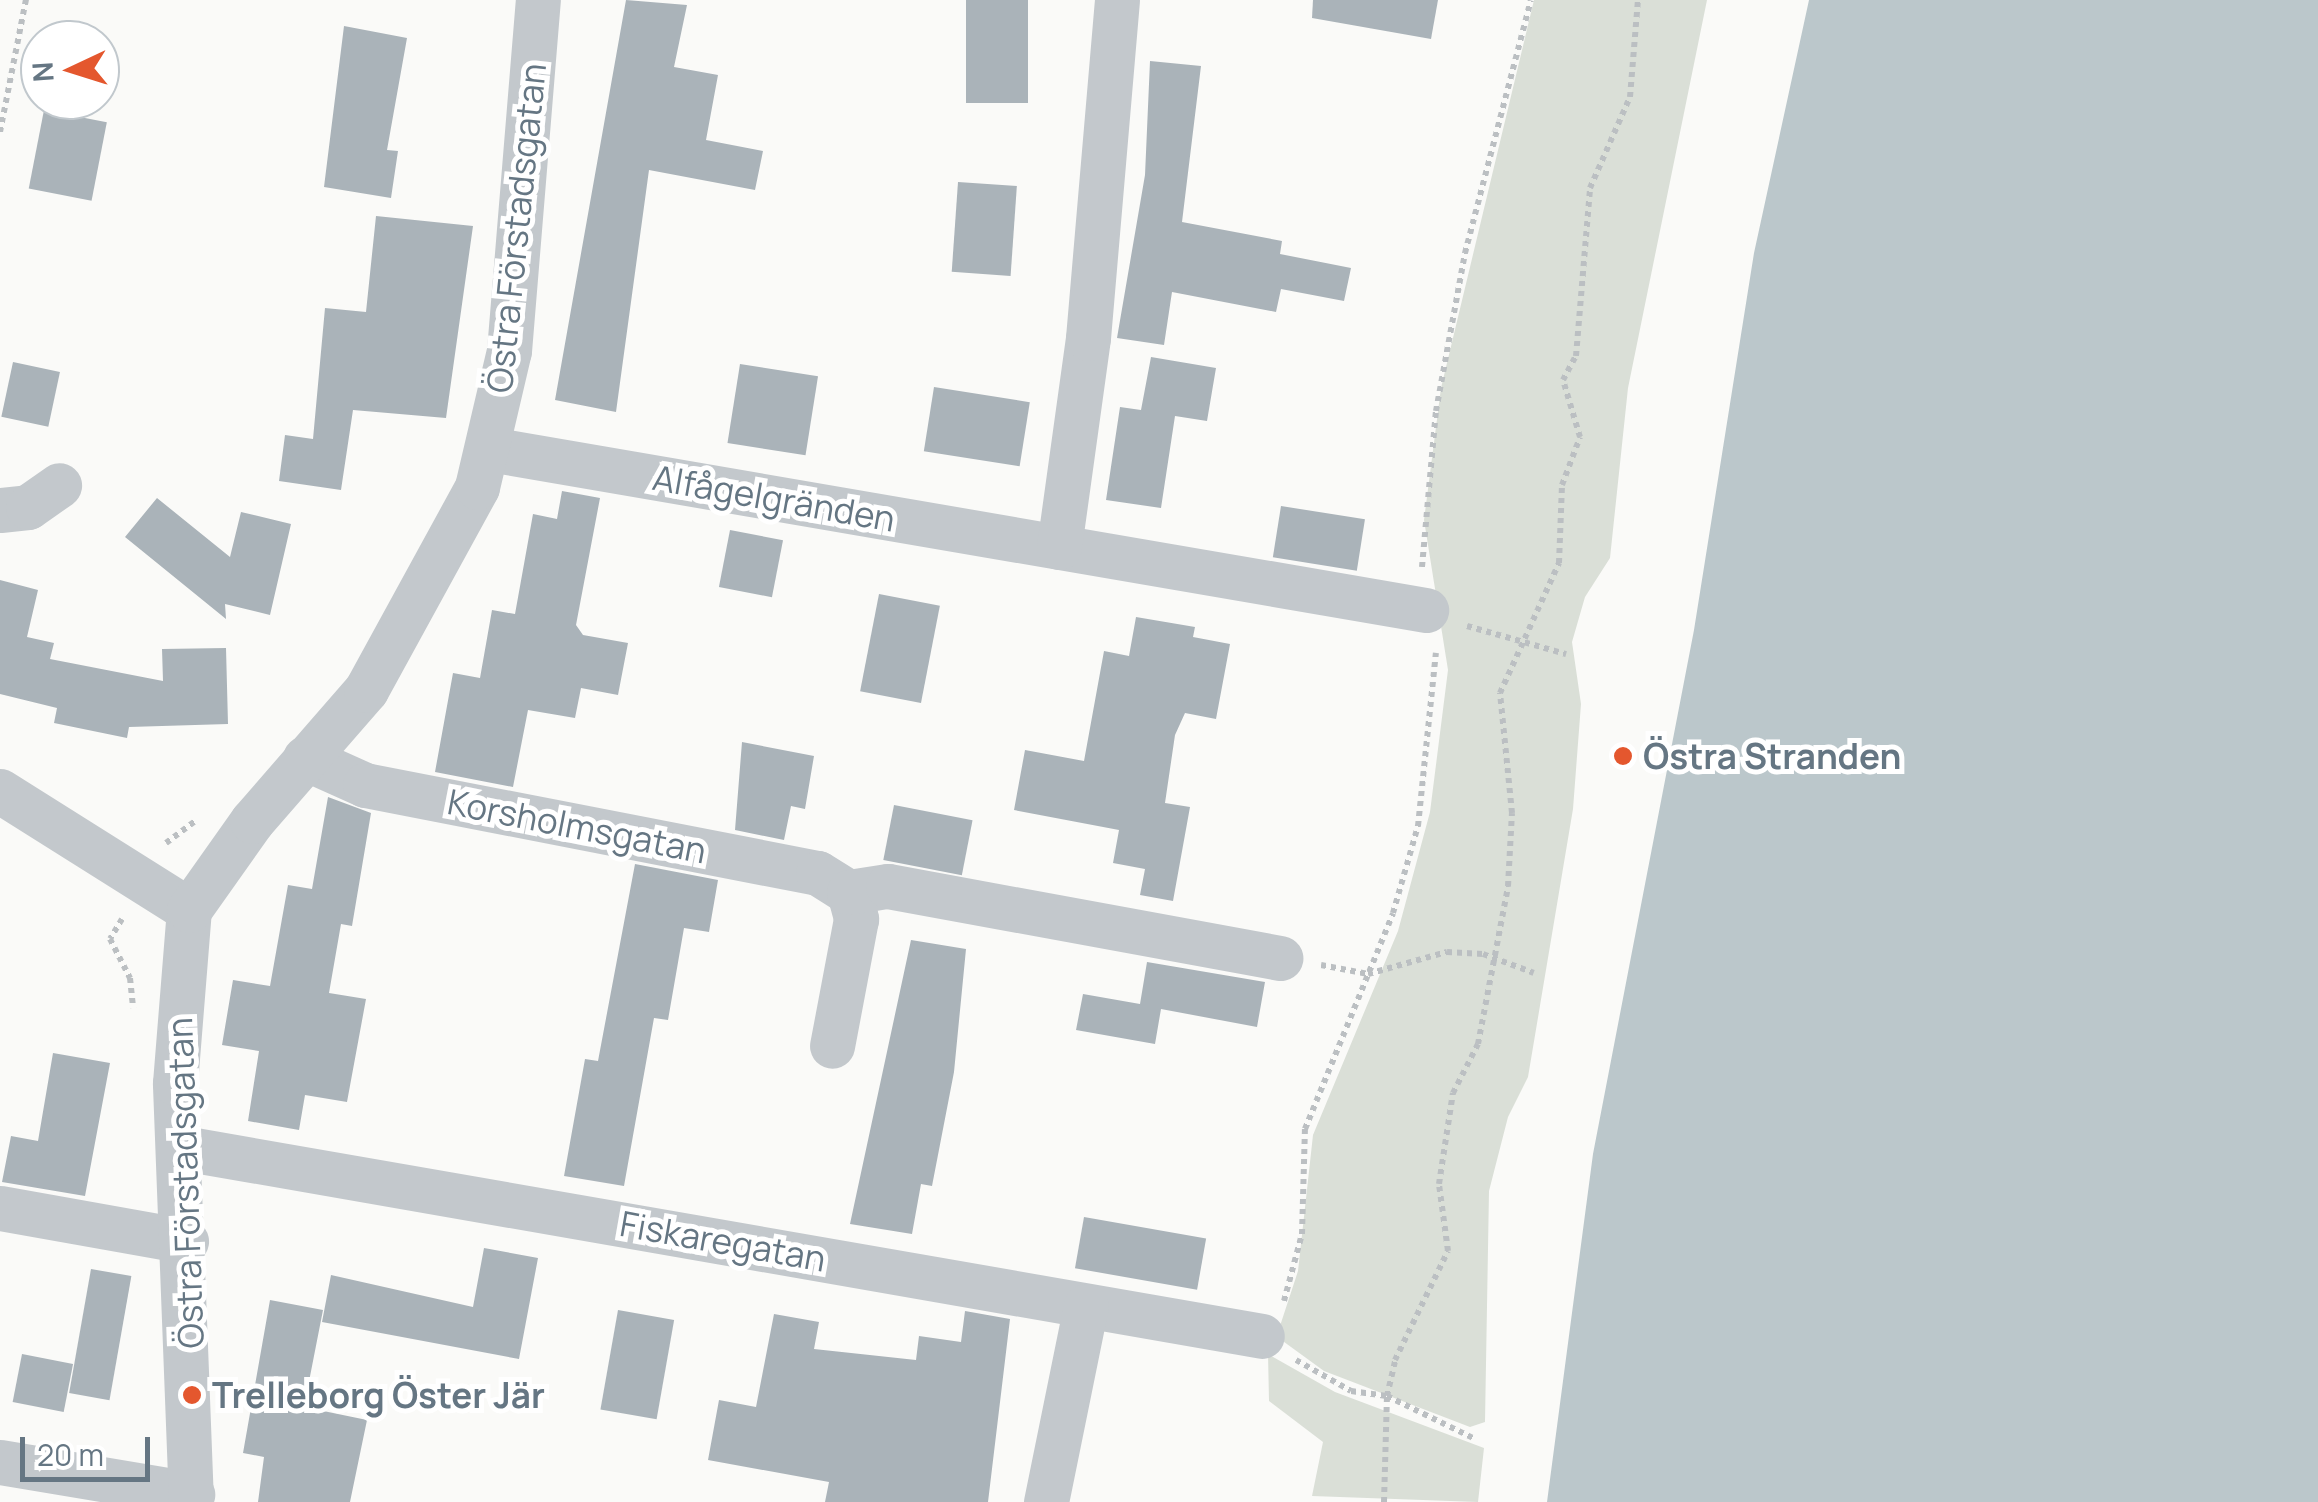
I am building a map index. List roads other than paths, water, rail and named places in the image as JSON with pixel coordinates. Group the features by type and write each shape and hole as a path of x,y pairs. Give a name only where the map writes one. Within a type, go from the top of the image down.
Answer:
{"street":[{"name":"Östra Förstadsgatan","path":"192,1498 183,1148 176,1083 190,910 305,758 366,690 478,487 509,351 538,0"},
{"path":"1059,548 1088,338 1118,0"},
{"name":"Alfågelgränden","path":"489,449 1426,610"},
{"path":"0,510 28,507 59,485"},
{"name":"Korsholmsgatan","path":"305,758 365,786 818,873 849,892"},
{"path":"0,791 190,910"},
{"path":"832,1046 856,919 849,892 888,886 1280,958"},
{"name":"Fiskaregatan","path":"183,1148 1262,1336"},
{"path":"0,1208 186,1241"},
{"path":"1046,1502 1086,1306"},
{"path":"0,1462 192,1498"}],"place":[{"name":"Östra Stranden","path":"1623,756"},
{"name":"Trelleborg Öster Jär","path":"192,1395"}]}
